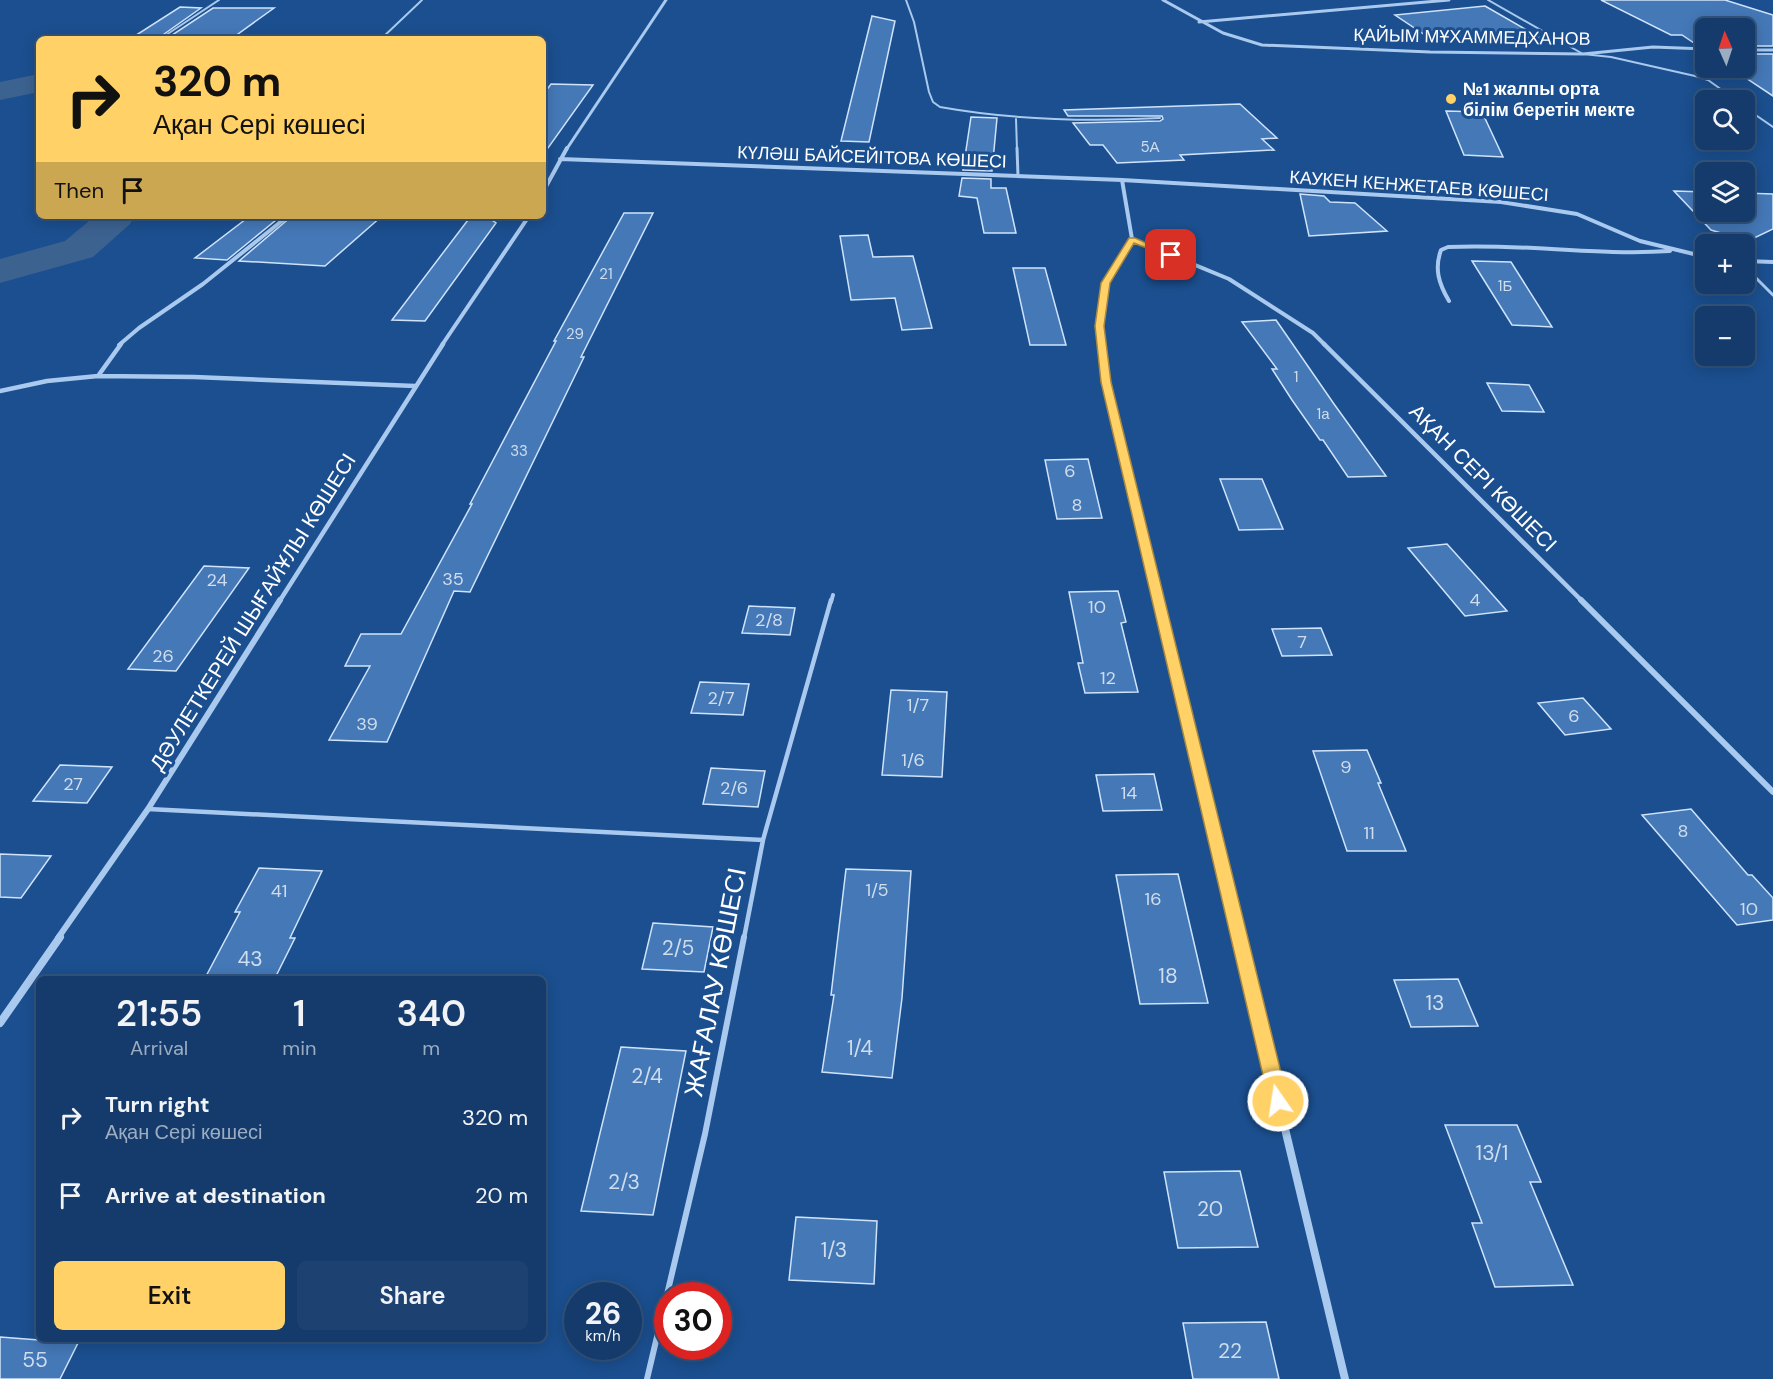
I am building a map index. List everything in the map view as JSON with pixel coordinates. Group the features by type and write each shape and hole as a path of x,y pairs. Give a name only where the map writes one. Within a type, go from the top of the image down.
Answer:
{"street":[{"path":"546,186 560,159 666,0"},
{"name":"ҚАЙЫМ МҰХАММЕДХАНОВ","path":"1163,0 1198,22 1238,40 1262,45 1430,52 1583,54 1653,47 1695,49"},
{"path":"1198,22 1449,0"},
{"path":"1755,50 1773,50"},
{"name":"КҮЛӘШ БАЙСЕЙІТОВА КӨШЕСІ","path":"560,159 1122,180"},
{"path":"1122,180 1132,240 1105,283 1099,326 1106,382 1345,1379"},
{"name":"КАУКЕН КЕНЖЕТАЕВ КӨШЕСІ","path":"1122,180 1512,203 1577,214 1630,237 1695,255"},
{"path":"98,376 117,347 203,284 284,219"},
{"name":"ДӘУЛЕТКЕРЕЙ ШЫҒАЙҰЛЫ КӨШЕСІ","path":"0,1023 148,809 415,386 527,219"},
{"name":"АҚАН СЕРІ КӨШЕСІ","path":"1132,240 1229,279 1313,333 1773,792"},
{"path":"1449,301 1437,279 1436,270 1441,250 1448,247 1498,246 1629,254 1674,251"},
{"path":"1755,261 1773,262"},
{"path":"0,391 47,381 98,376 194,377 415,386"}],"lane":[{"path":"165,36 219,0"},
{"path":"384,36 422,0"},
{"path":"906,0 914,22 933,102 940,107 1016,119 1105,122 1160,118"},
{"path":"1488,0 1583,54 1611,57 1695,76 1708,80 1722,90"},
{"path":"1755,115 1773,128"},
{"path":"1016,119 1018,176"},
{"path":"1755,277 1773,295"},
{"name":"ЖАҒАЛАУ КӨШЕСІ","path":"647,1379 705,1134 763,840 833,595"},
{"path":"148,809 763,840"}],"building":[{"path":"1601,0 1725,0 1773,15 1773,46 1755,46 1755,18 1695,18 1695,44 1682,35 1671,35"},
{"path":"1485,6 1539,37 1434,41 1395,15"},
{"path":"180,7 201,8 161,36 135,36"},
{"path":"213,8 274,8 235,36 171,36"},
{"path":"872,16 895,21 869,142 841,141"},
{"path":"1755,54 1773,54 1773,96 1746,78 1755,78"},
{"path":"551,84 593,85 546,151 546,91"},
{"path":"1240,104 1277,138 1262,139 1274,150 1180,155 1184,160 1117,163 1103,145 1090,145 1073,123 1160,121 1163,119 1162,116 1068,116 1064,110"},
{"path":"1446,111 1482,112 1503,157 1464,155"},
{"path":"971,117 997,118 992,171 963,170"},
{"path":"962,178 991,179 991,188 1006,188 1016,233 984,233 977,198 959,196"},
{"path":"1674,191 1695,192 1695,213"},
{"path":"1755,193 1773,194 1773,229 1755,238 1755,234 1724,234 1711,230 1703,222 1755,222"},
{"path":"1300,194 1324,196 1330,202 1355,203 1387,231 1309,236"},
{"path":"624,213 653,213 581,357 584,357 470,592 454,591 387,742 329,740 370,666 345,666 361,634 401,634 472,504 470,504 556,341 554,341"},
{"path":"246,219 277,219 227,260 195,258"},
{"path":"288,219 379,219 325,266 239,261"},
{"path":"469,219 490,219 496,223 425,321 392,320"},
{"path":"868,235 873,257 913,256 932,328 902,330 895,298 851,300 840,236"},
{"path":"1472,261 1511,262 1552,327 1512,325"},
{"path":"1013,268 1045,268 1066,345 1030,345"},
{"path":"1276,320 1386,476 1348,477 1292,400 1272,369 1277,369 1242,322"},
{"path":"1487,383 1529,385 1544,412 1502,411"},
{"path":"1088,459 1102,518 1057,519 1045,460"},
{"path":"1220,479 1262,479 1283,529 1239,530"},
{"path":"1447,544 1507,611 1465,616 1408,548"},
{"path":"204,566 249,568 176,671 128,669"},
{"path":"1118,591 1126,622 1121,623 1138,692 1085,693 1078,663 1083,663 1069,592"},
{"path":"749,606 795,608 790,635 742,633"},
{"path":"1321,628 1332,655 1282,656 1272,629"},
{"path":"700,682 749,684 743,715 691,713"},
{"path":"891,690 947,692 942,777 882,775"},
{"path":"1583,698 1611,729 1565,735 1538,703"},
{"path":"1367,750 1406,851 1347,851 1313,751"},
{"path":"60,765 112,767 87,803 33,801"},
{"path":"711,768 765,771 758,807 703,804"},
{"path":"1154,774 1162,810 1103,811 1096,775"},
{"path":"1691,809 1748,875 1752,875 1773,898 1773,920 1737,925 1642,815"},
{"path":"0,854 51,856 21,898 0,897"},
{"path":"259,868 322,871 290,938 295,938 276,976 206,976 240,912 235,912"},
{"path":"846,869 911,871 902,998 892,1078 822,1072 834,995 831,995"},
{"path":"1178,874 1208,1003 1140,1004 1116,875"},
{"path":"653,923 713,927 704,972 642,969"},
{"path":"1458,979 1478,1026 1411,1027 1394,980"},
{"path":"621,1047 686,1051 653,1215 581,1211"},
{"path":"1445,1125 1517,1125 1541,1182 1530,1182 1573,1285 1495,1287 1472,1223 1482,1223"},
{"path":"1240,1171 1258,1247 1178,1248 1164,1172"},
{"path":"796,1217 877,1221 874,1284 789,1280"},
{"path":"1266,1322 1279,1379 1193,1379 1183,1323"},
{"path":"0,1337 36,1340 36,1342 78,1342 60,1379 0,1379"}],"waterway":[{"path":"0,91 36,84"},
{"path":"0,271 79,249 114,219"}],"place":[{"name":"№1 жалпы орта білім беретін мекте","path":"1451,99"}],"route":[{"path":"1171,255 1132,240 1105,283 1099,326 1106,382 1278,1101"}]}
